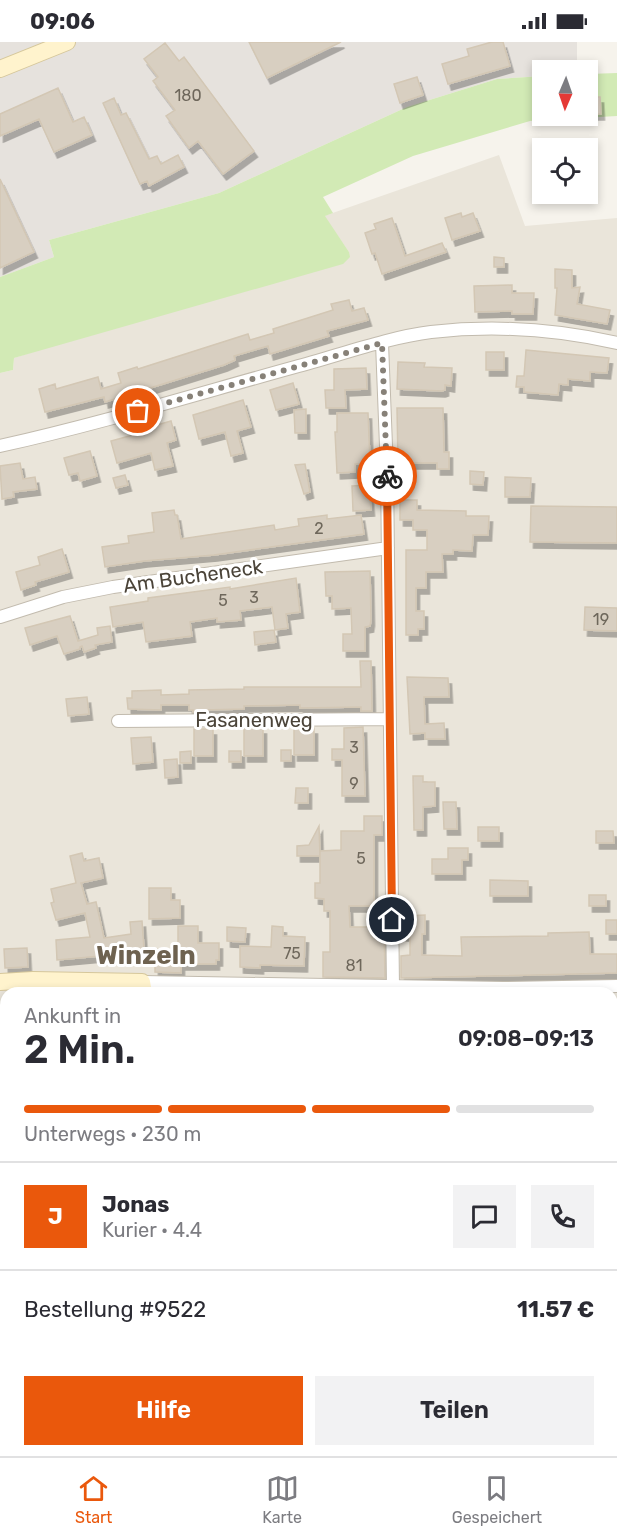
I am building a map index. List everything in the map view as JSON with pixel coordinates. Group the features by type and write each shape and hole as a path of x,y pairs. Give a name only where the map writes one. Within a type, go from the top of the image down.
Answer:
{"street":[{"path":"0,69 67,42"},
{"path":"0,446 429,332 522,329 617,343"},
{"path":"0,982 33,980 143,987 393,987 388,548 382,343"},
{"name":"Am Bucheneck","path":"0,617 63,597 113,587 388,548"},
{"name":"Fasanenweg","path":"118,721 390,719"},
{"path":"571,987 617,986"}],"shaded area":[{"path":"0,42 577,42 577,60 532,60 532,77 497,79 407,107 219,193 49,240 54,257 0,277"},
{"path":"499,155 525,226 617,218 617,987 0,987 0,373 13,370 14,358 349,252 324,216"}],"green space":[{"path":"617,73 617,116 598,117 598,74"},
{"path":"532,77 532,121 413,156 323,197 333,213 325,216 349,252 350,257 343,264 14,358 13,370 0,373 0,277 54,257 49,240 219,193 407,107 497,79"}],"building":[{"path":"249,42 341,42 267,78"},
{"path":"492,42 503,42 510,66 448,84 442,64 469,56 467,49"},
{"path":"165,43 179,61 184,57 254,151 223,174 198,141 189,148 166,116 175,110 153,81 158,77 144,59"},
{"path":"417,77 423,95 400,103 394,84"},
{"path":"58,88 73,122 84,117 92,135 54,152 39,119 0,136 0,114"},
{"path":"598,97 600,97 601,114 598,114"},
{"path":"114,98 121,115 126,113 149,159 157,156 161,164 178,155 184,167 149,186 147,181 140,184 103,103"},
{"path":"0,179 34,252 0,268"},
{"path":"461,213 462,217 473,213 480,231 452,240 445,218"},
{"path":"392,218 405,256 442,243 446,252 382,274 365,233 376,229 374,224"},
{"path":"494,257 504,258 504,267 494,267"},
{"path":"555,269 572,270 572,288 580,287 577,304 610,310 607,324 555,315 557,288 555,288"},
{"path":"512,285 512,293 534,293 533,314 512,314 512,311 475,312 474,286"},
{"path":"349,300 352,311 364,308 368,320 327,331 329,336 270,354 268,346 234,356 235,360 224,365 105,402 104,397 45,412 39,389 55,384 56,389 98,377 101,389 121,383 118,373 137,367 138,369 248,334 250,340 274,333 273,329 333,310 331,304"},
{"path":"526,350 609,358 607,373 590,372 590,381 568,379 568,385 559,384 558,395 524,392 524,387 516,387 517,376 524,376"},
{"path":"486,352 504,352 504,370 486,370"},
{"path":"398,362 425,363 424,367 452,368 451,386 445,385 445,390 442,391 397,389"},
{"path":"366,368 367,389 345,390 346,408 326,408 325,390 334,390 334,369"},
{"path":"293,383 299,404 276,410 270,390"},
{"path":"243,400 251,427 237,431 243,453 231,456 225,432 199,439 193,415"},
{"path":"397,408 443,408 444,452 449,452 449,469 437,469 437,463 398,463"},
{"path":"306,409 306,433 295,433 294,410"},
{"path":"337,413 368,413 370,463 355,464 355,472 337,473 335,432 337,432"},
{"path":"171,421 176,440 167,443 173,466 155,470 151,453 117,463 111,441 151,430 150,427"},
{"path":"90,451 97,476 80,481 78,473 69,475 64,458"},
{"path":"20,463 23,479 35,477 37,489 13,492 14,497 2,499 0,466"},
{"path":"305,464 310,492 304,494 295,465"},
{"path":"470,471 484,472 483,485 470,484"},
{"path":"125,475 128,485 116,488 113,478"},
{"path":"505,477 531,478 530,497 505,497"},
{"path":"369,485 371,510 353,511 352,486"},
{"path":"400,500 417,500 417,510 466,511 466,516 489,516 488,535 473,535 472,551 453,550 453,554 442,554 443,572 426,572 426,588 416,588 416,611 424,611 424,629 418,629 418,635 406,635 406,550 427,550 427,530 413,530 413,520 400,520"},
{"path":"531,506 617,507 617,543 530,542"},
{"path":"174,510 181,539 274,525 275,530 299,526 298,519 327,515 327,519 361,515 364,534 214,555 105,567 102,547 129,543 128,536 154,532 152,513"},
{"path":"62,549 69,572 35,582 36,585 21,590 16,572 40,565 38,557"},
{"path":"370,571 371,620 370,626 365,627 365,651 343,651 343,634 352,634 351,608 332,609 332,596 326,596 325,572"},
{"path":"296,578 300,612 286,614 288,628 275,630 272,607 240,611 241,620 217,622 217,618 190,622 192,636 146,642 143,622 113,627 110,607 148,601 148,598 230,587 230,589"},
{"path":"585,607 617,608 617,631 584,630"},
{"path":"70,616 78,641 98,635 97,628 110,626 112,642 95,645 96,648 84,652 82,646 80,649 64,654 57,636 30,645 25,628"},
{"path":"274,630 276,642 255,645 254,632"},
{"path":"360,661 371,661 372,711 361,711 361,707 300,708 300,705 244,706 244,709 203,710 203,712 189,710 189,705 161,705 161,710 128,709 127,698 132,698 132,691 161,690 161,695 189,694 189,690 244,689 244,687 361,687"},
{"path":"407,677 448,678 449,697 424,697 425,724 444,723 445,739 425,739 425,733 410,734"},
{"path":"87,697 89,714 68,716 66,699"},
{"path":"363,727 365,796 342,796 342,760 332,760 332,749 344,749 344,728"},
{"path":"244,728 263,728 263,756 244,756"},
{"path":"294,728 314,728 314,755 294,755"},
{"path":"194,729 213,729 213,756 194,756"},
{"path":"151,737 153,762 133,764 131,738"},
{"path":"281,750 291,750 291,761 281,761"},
{"path":"191,751 191,763 180,763 180,752"},
{"path":"229,751 241,751 241,762 229,762"},
{"path":"177,759 178,777 165,778 164,760"},
{"path":"413,776 423,776 423,782 435,782 435,806 423,807 423,830 414,830"},
{"path":"296,788 308,788 308,803 295,803"},
{"path":"443,802 456,802 457,829 444,829"},
{"path":"364,816 382,816 382,835 374,835 374,906 349,906 350,927 384,927 385,978 323,977 323,952 330,952 330,911 324,911 324,899 315,898 315,883 320,883 320,851 341,850 341,831 364,831"},
{"path":"319,826 320,856 297,856 297,846 309,845"},
{"path":"478,827 499,827 499,841 478,841"},
{"path":"596,831 613,831 614,843 596,843"},
{"path":"448,848 468,848 468,860 462,860 462,874 432,874 432,859 448,859"},
{"path":"82,853 84,861 99,858 103,878 81,883 87,904 96,902 104,938 131,934 130,922 142,921 144,949 118,951 118,953 110,954 110,958 100,959 100,956 57,960 56,940 90,937 85,913 56,920 51,903 54,902 51,889 76,883 70,856"},
{"path":"490,880 528,881 528,896 490,896"},
{"path":"149,888 171,888 171,900 180,900 180,918 149,919"},
{"path":"589,895 606,895 606,906 589,906"},
{"path":"425,915 422,955 462,956 461,937 548,936 548,933 589,932 590,954 617,954 617,973 401,978 401,956 410,955 410,935 403,935 403,916"},
{"path":"606,920 617,920 617,934 606,934"},
{"path":"178,926 198,926 198,943 219,943 219,960 216,960 216,964 181,964 181,973 155,972 155,949 178,950"},
{"path":"272,926 283,927 283,936 305,937 304,966 240,967 240,946 271,947"},
{"path":"227,927 246,928 245,942 227,941"},
{"path":"27,948 28,967 5,968 4,949"}],"way so far":[{"path":"138,411 382,343 387,476"}],"district":[{"name":"Winzeln","path":"146,955"}],"route":[{"path":"387,476 392,920"}]}
